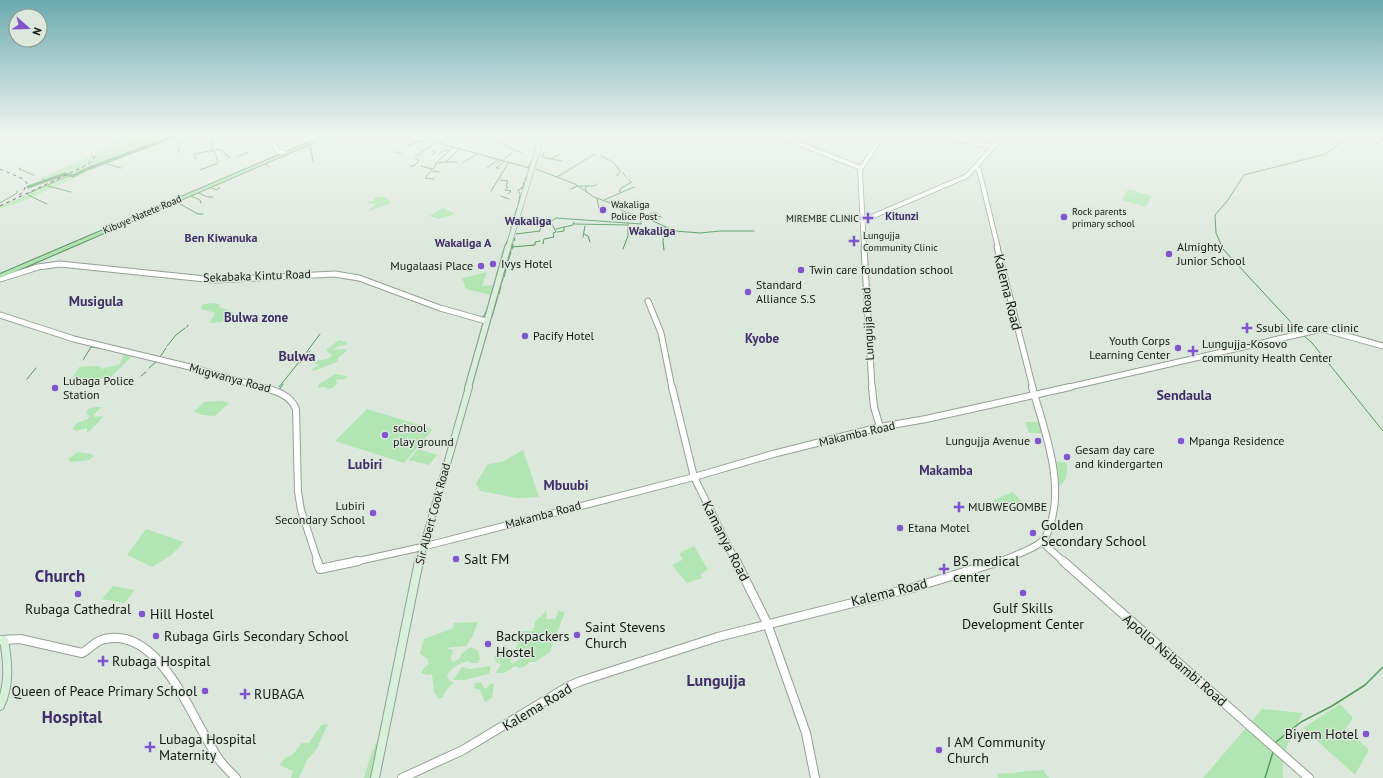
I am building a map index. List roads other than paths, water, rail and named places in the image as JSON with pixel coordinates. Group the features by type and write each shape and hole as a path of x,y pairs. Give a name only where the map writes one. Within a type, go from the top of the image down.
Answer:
{"main road":[{"name":"Kibuye Natete Road","path":"0,276 243,171"},
{"name":"Sir Albert Cook Road","path":"375,778 422,548 486,321 531,171"},
{"path":"0,706 4,699 7,672 7,655 2,640"}],"street":[{"name":"Lungujja Road","path":"861,171 862,221 870,369 874,407 880,427"},
{"path":"862,221 961,179 972,171"},
{"name":"Kalema Road","path":"402,778 452,757 569,686 683,647 767,623 912,588 990,565 1016,555 1042,542 1052,526 1054,516 1055,489 1048,442 1023,354 979,171"},
{"name":"Sekabaka Kintu Road","path":"0,279 38,267 60,264 119,272 220,280 308,274 339,274 364,280 469,318 486,321"},
{"name":"Kamanya Road","path":"648,301 661,333 670,378 694,477 767,623 806,733 815,778"},
{"name":"Mugwanya Road","path":"0,315 54,334 199,370 277,391 288,396 294,402 296,409 298,492 301,510 320,569"},
{"name":"Makamba Road","path":"320,569 422,548 530,518 694,477 773,454 880,427 926,419 1296,334 1322,329 1383,346"},
{"name":"Apollo Nsibambi Road","path":"1042,542 1100,595 1226,703 1308,778"},
{"path":"2,640 20,639 82,653 98,642 107,638 126,638 136,642 166,670 221,762 236,778"}],"waterway":[{"path":"25,171 34,175"},
{"path":"28,187 65,174 73,176 82,171"},
{"path":"431,171 425,178 434,179"},
{"path":"435,171 439,172"},
{"path":"491,191 503,171"},
{"path":"542,171 575,184 594,197 610,203 623,211 641,217"},
{"path":"557,177 566,171"},
{"path":"617,176 620,171"},
{"path":"1258,171 1244,175 1228,200 1215,215 1216,233 1223,249 1299,331"},
{"path":"623,173 626,177"},
{"path":"27,194 70,175"},
{"path":"42,179 48,181"},
{"path":"628,179 631,182"},
{"path":"500,180 508,181 506,186 508,187 505,190 511,191 508,194"},
{"path":"522,189 524,182"},
{"path":"621,192 619,191 621,188 632,182"},
{"path":"587,186 594,186 597,184"},
{"path":"48,186 71,192"},
{"path":"571,189 577,186"},
{"path":"579,186 587,186"},
{"path":"587,186 585,189 587,191"},
{"path":"210,187 216,190 220,188"},
{"path":"604,200 634,187"},
{"path":"520,194 518,190 522,188"},
{"path":"0,203 17,193 17,191"},
{"path":"197,192 207,197 213,197"},
{"path":"28,195 47,204"},
{"path":"518,206 520,195"},
{"path":"191,196 200,200 201,203"},
{"path":"501,196 509,199"},
{"path":"597,199 599,208"},
{"path":"177,201 198,214 203,214"},
{"path":"514,218 517,208"},
{"path":"651,213 650,215 654,214"},
{"path":"654,214 658,214"},
{"path":"654,215 661,217"},
{"path":"647,217 649,216 659,220"},
{"path":"644,217 675,231 700,233 720,231 754,231"},
{"path":"532,218 551,221"},
{"path":"516,234 540,231 540,229 556,218 628,223"},
{"path":"511,228 514,220"},
{"path":"628,223 641,224 641,220"},
{"path":"543,244 544,239 554,237 553,233 556,232 551,222"},
{"path":"564,227 573,225 574,222"},
{"path":"574,224 628,225"},
{"path":"623,249 628,236 628,225"},
{"path":"583,237 585,226"},
{"path":"556,229 564,227"},
{"path":"557,232 564,231 564,227"},
{"path":"664,250 663,241 665,227"},
{"path":"584,234 588,236 590,242"},
{"path":"506,245 507,241"},
{"path":"512,247 535,245 535,242 540,241"},
{"path":"507,264 511,252"},
{"path":"504,277 507,266"},
{"path":"496,278 498,270"},
{"path":"491,295 496,279"},
{"path":"501,284 503,279"},
{"path":"499,294 501,286"},
{"path":"492,317 498,296"},
{"path":"489,302 491,297"},
{"path":"482,317 484,316 488,307"},
{"path":"489,326 490,322"},
{"path":"167,346 176,335 185,328"},
{"path":"300,361 320,334"},
{"path":"1303,335 1313,344 1383,431"},
{"path":"83,360 91,347 99,348"},
{"path":"160,357 166,348"},
{"path":"300,363 310,351"},
{"path":"149,368 156,362"},
{"path":"279,387 299,362"},
{"path":"27,379 36,368"},
{"path":"141,376 146,372"},
{"path":"279,390 283,384"},
{"path":"1275,745 1276,742 1301,722 1332,706 1365,685 1383,667"},
{"path":"1265,778 1273,752"}],"railway":[{"path":"5,171 21,178 27,183 23,192 19,195"},
{"path":"0,206 74,171"}],"place":[{"name":"Wakaliga Police Post","path":"603,210"},
{"name":"Rock parents primary school","path":"1064,217"},
{"name":"MIREMBE CLINIC","path":"868,218"},
{"name":"Lungujja Community Clinic","path":"854,241"},
{"name":"Almighty Junior School","path":"1169,254"},
{"name":"Ivys Hotel","path":"493,264"},
{"name":"Mugalaasi Place","path":"481,266"},
{"name":"Twin care foundation school","path":"801,270"},
{"name":"Standard Alliance S.S","path":"748,292"},
{"name":"Ssubi life care clinic","path":"1247,328"},
{"name":"Pacify Hotel","path":"525,336"},
{"name":"Youth Corps Learning Center","path":"1178,348"},
{"name":"Lungujja-Kosovo community Health Center","path":"1193,351"},
{"name":"Lubaga Police Station","path":"55,388"},
{"name":"school play ground","path":"385,435"},
{"name":"Lungujja Avenue","path":"1038,441"},
{"name":"Mpanga Residence","path":"1181,441"},
{"name":"Gesam day care and kindergarten","path":"1067,457"},
{"name":"MUBWEGOMBE","path":"959,507"},
{"name":"Lubiri Secondary School","path":"373,513"},
{"name":"Etana Motel","path":"900,528"},
{"name":"Golden Secondary School","path":"1033,533"},
{"name":"Salt FM","path":"456,559"},
{"name":"BS medical center","path":"944,569"},
{"name":"Gulf Skills Development Center","path":"1023,593"},
{"name":"Rubaga Cathedral","path":"78,594"},
{"name":"Hill Hostel","path":"142,614"},
{"name":"Saint Stevens Church","path":"577,635"},
{"name":"Rubaga Girls Secondary School","path":"156,636"},
{"name":"Backpackers Hostel","path":"488,644"},
{"name":"Rubaga Hospital","path":"103,661"},
{"name":"Queen of Peace Primary School","path":"205,691"},
{"name":"RUBAGA","path":"245,694"},
{"name":"Biyem Hotel","path":"1366,734"},
{"name":"Lubaga Hospital Maternity","path":"150,747"},
{"name":"I AM Community Church","path":"939,750"}],"district":[{"name":"Kitunzi","path":"902,216"},
{"name":"Wakaliga","path":"528,221"},
{"name":"Wakaliga","path":"652,231"},
{"name":"Ben Kiwanuka","path":"221,238"},
{"name":"Wakaliga A","path":"463,243"},
{"name":"Musigula","path":"96,301"},
{"name":"Bulwa zone","path":"256,317"},
{"name":"Kyobe","path":"762,338"},
{"name":"Bulwa","path":"297,356"},
{"name":"Sendaula","path":"1184,395"},
{"name":"Lubiri","path":"365,464"},
{"name":"Makamba","path":"946,470"},
{"name":"Mbuubi","path":"566,485"},
{"name":"Church","path":"60,576"},
{"name":"Lungujja","path":"716,680"},
{"name":"Hospital","path":"72,717"}]}
